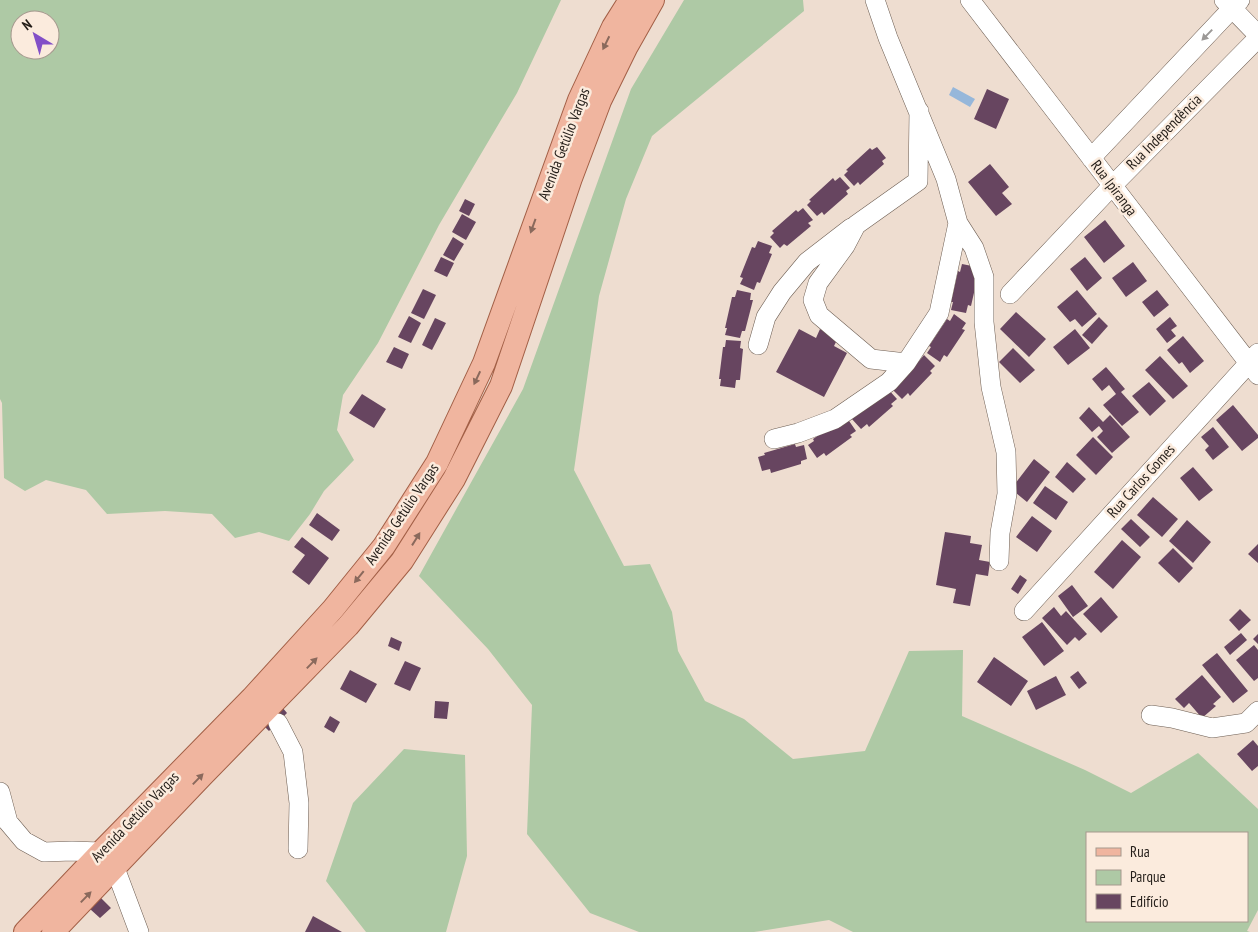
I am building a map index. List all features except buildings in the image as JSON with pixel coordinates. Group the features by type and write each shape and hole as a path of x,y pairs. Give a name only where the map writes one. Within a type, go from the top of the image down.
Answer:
{"main road":[{"name":"Avenida Getúlio Vargas","path":"52,932 108,860 333,609 384,546 437,463 484,363 579,100 614,27 630,0"},
{"name":"Avenida Getúlio Vargas","path":"24,932 272,717 402,561 454,479 501,386 568,187 600,101 627,46 653,0"}],"street":[{"path":"876,0 888,38 946,179 958,223 974,248 984,277 984,322 991,387 1006,452 1007,494 1000,533 998,561"},
{"name":"Rua Ipiranga","path":"970,0 1112,186 1255,364"},
{"path":"1091,158 1232,3 1258,36"},
{"name":"Rua Independência","path":"1010,294 1258,36"},
{"path":"918,181 919,112"},
{"path":"758,345 766,317 782,292 807,262 918,181 946,179"},
{"path":"774,439 798,433 835,419 889,382 906,363 939,313 958,223"},
{"path":"856,225 845,246 818,283 813,300 819,314 871,359 906,363"},
{"path":"871,359 877,390"},
{"name":"Rua Carlos Gomes","path":"1024,610 1255,364"},
{"path":"1151,715 1212,728 1246,723 1258,712"},
{"path":"272,717 294,752 299,803 298,849"},
{"path":"0,792 8,822 24,841 44,852 72,851 108,860 139,932"}],"green space":[{"path":"0,0 561,0 517,93 439,225 378,343 343,395 337,430 354,460 324,491 310,514 289,541 259,532 235,538 212,514 165,511 107,514 86,490 46,480 25,491 4,478 2,403 0,399"},
{"path":"684,0 803,0 804,11 652,136 626,199 599,296 574,470 624,566 650,564 672,612 678,651 705,701 744,719 793,759 865,751 909,651 963,650 962,716 1085,770 1131,793 1198,753 1258,809 1258,910 1247,931 1250,932 853,932 829,920 754,932 639,932 590,913 527,834 532,705 488,649 419,576 523,389 631,89"},
{"path":"404,749 465,755 467,856 446,932 366,932 326,881 353,803"}],"water":[{"path":"953,87 975,99 970,107 949,95"}]}
